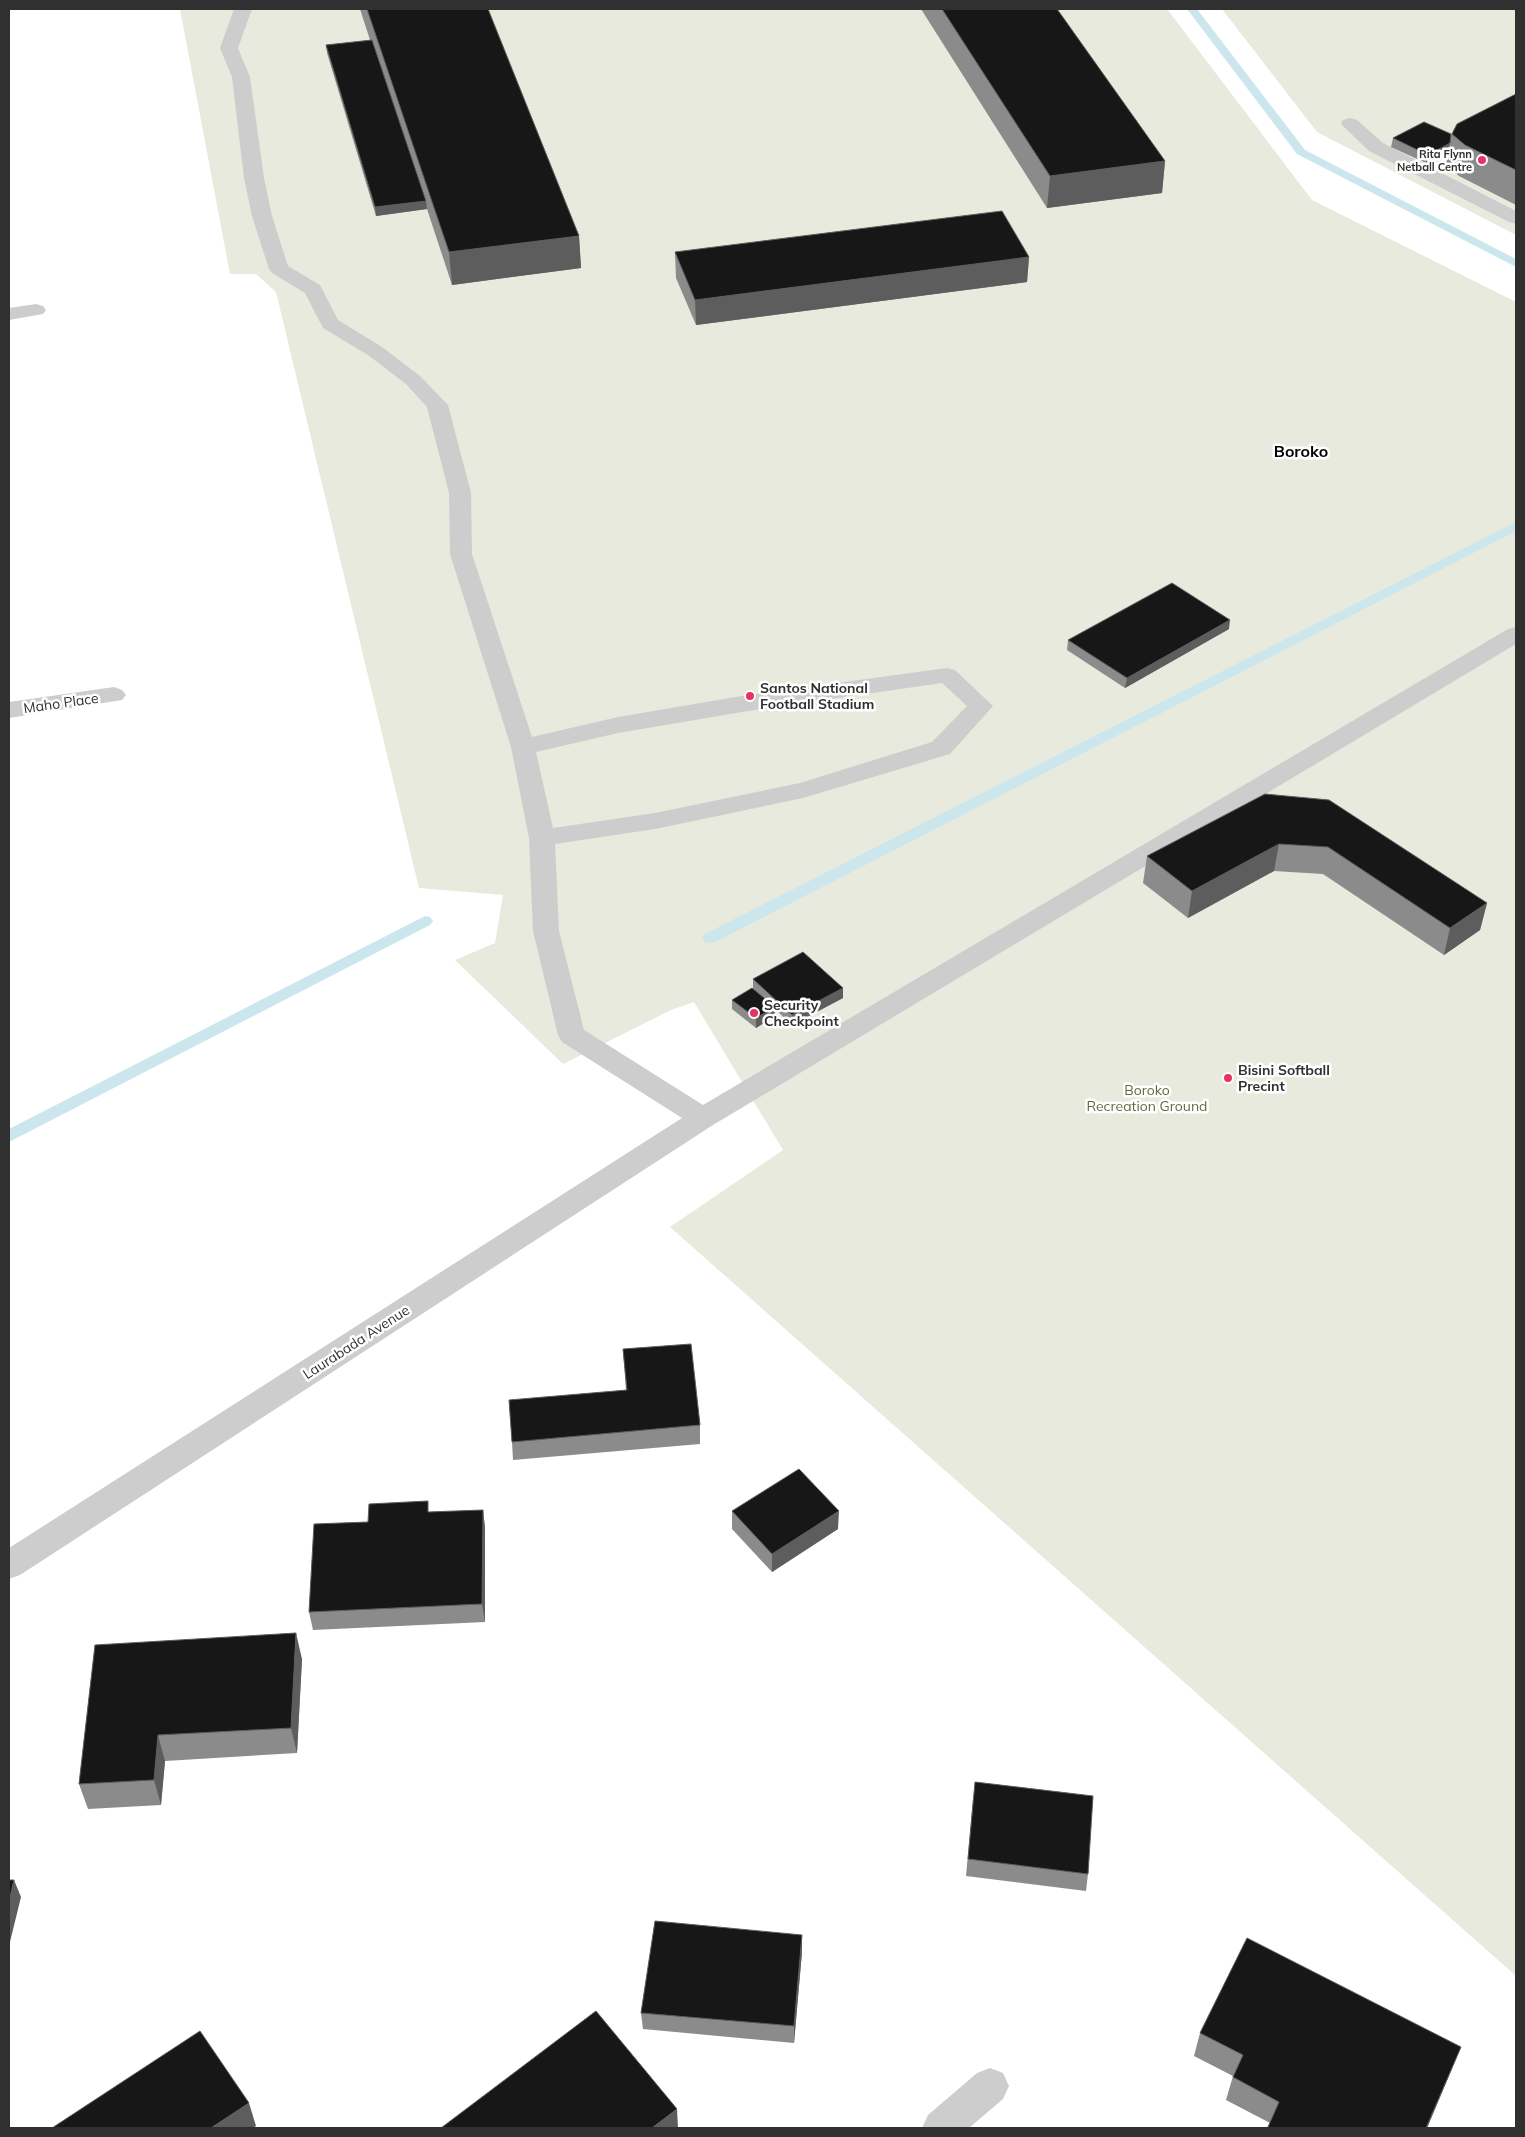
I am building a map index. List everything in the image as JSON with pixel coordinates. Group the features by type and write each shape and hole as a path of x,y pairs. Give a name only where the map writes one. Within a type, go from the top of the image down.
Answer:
{"street":[{"path":"244,9 229,48 241,77 254,178 262,216 279,269 313,289 330,324 375,351 413,380 437,405 460,493 461,554 523,747 542,838 546,931 572,1035 703,1118"},
{"path":"1350,124 1376,148 1516,218"},
{"path":"9,314 36,310"},
{"name":"Laurabada Avenue","path":"9,1565 703,1118 1516,634"},
{"path":"523,747 618,725 742,704 947,675 981,706 941,748 895,762 793,792 655,821 542,838"},
{"name":"Maho Place","path":"9,710 114,695"},
{"path":"941,2128 990,2086"}],"green space":[{"name":"Boroko Recreation Ground","path":"180,9 1167,9 1312,200 1516,302 1516,1976 670,1227 783,1150 694,1002 671,1010 563,1064 455,960 495,943 503,895 419,888 276,292 256,274 230,274"},
{"path":"1222,9 1516,9 1516,235 1317,132"}],"building":[{"path":"367,9 488,9 579,236 449,252"},
{"path":"942,9 1057,9 1165,161 1050,176"},
{"path":"372,40 426,201 375,207 326,45"},
{"path":"1516,94 1516,170 1465,145 1452,134 1457,124"},
{"path":"1424,122 1451,134 1450,143 1428,155 1393,138"},
{"path":"1002,211 1029,257 695,300 675,252"},
{"path":"1172,583 1230,620 1127,678 1068,640"},
{"path":"1265,794 1329,800 1487,903 1450,928 1328,847 1279,844 1192,891 1147,856"},
{"path":"803,952 843,988 792,1015 753,979"},
{"path":"752,988 775,1007 756,1018 732,1000"},
{"path":"691,1344 700,1425 512,1442 509,1400 627,1390 623,1349"},
{"path":"799,1469 839,1511 772,1554 732,1511"},
{"path":"428,1501 428,1512 483,1510 482,1604 309,1612 314,1524 368,1522 369,1504"},
{"path":"296,1633 291,1728 158,1735 154,1780 79,1784 95,1645"},
{"path":"975,1782 1093,1796 1088,1874 968,1859"},
{"path":"9,1880 14,1880 9,1902"},
{"path":"655,1921 802,1935 794,2026 641,2013"},
{"path":"1247,1938 1461,2047 1426,2128 1268,2127 1279,2102 1233,2077 1243,2055 1200,2033"},
{"path":"596,2011 677,2109 652,2128 441,2128"},
{"path":"200,2031 249,2103 211,2128 52,2128"}],"waterway":[{"path":"1192,9 1301,152 1516,264"},
{"path":"710,938 1516,526"},
{"path":"9,1136 425,921"}],"place":[{"name":"Rita Flynn Netball Centre","path":"1482,160"},
{"name":"Santos National Football Stadium","path":"750,696"},
{"name":"Security Checkpoint","path":"754,1013"},
{"name":"Bisini Softball Precint","path":"1228,1078"}],"district":[{"name":"Boroko","path":"1301,451"}]}
